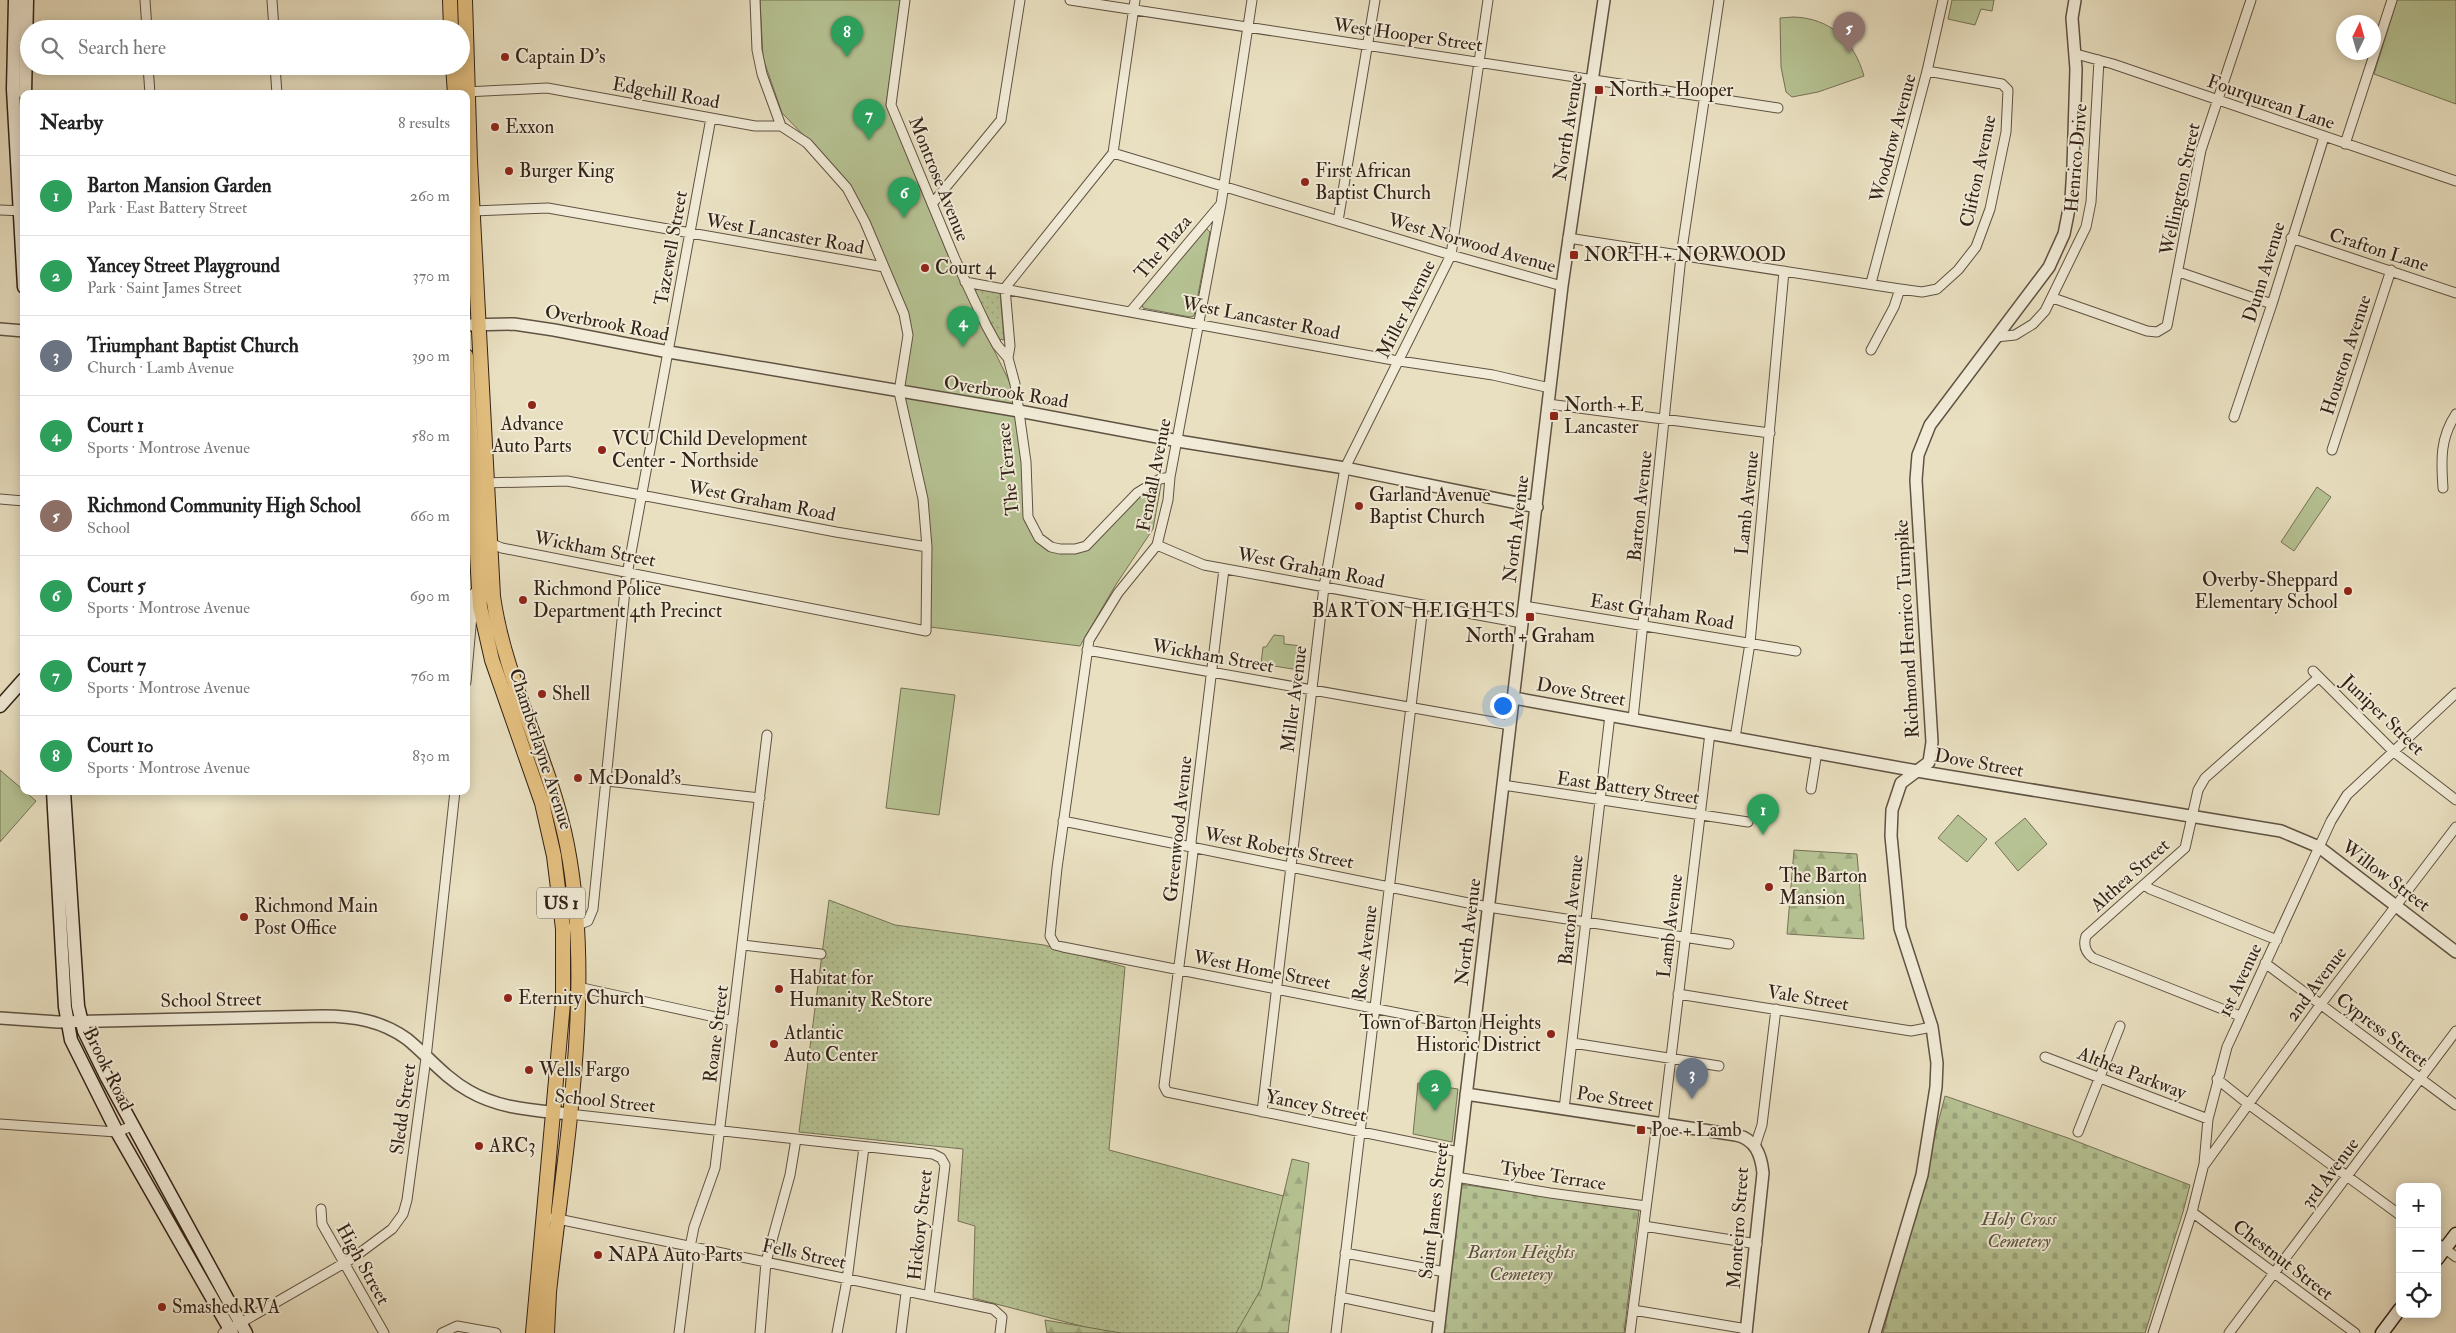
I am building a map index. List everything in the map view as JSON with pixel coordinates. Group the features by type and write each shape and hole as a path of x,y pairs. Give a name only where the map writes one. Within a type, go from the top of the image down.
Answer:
{"main road":[{"path":"15,0 20,38"},
{"path":"25,20 27,0"},
{"path":"450,0 451,20"},
{"name":"Chamberlayne Avenue","path":"464,20 465,0"},
{"path":"20,61 13,89 20,184"},
{"path":"24,75 25,90"},
{"name":"Chamberlayne Avenue","path":"455,75 458,90"},
{"name":"Chamberlayne Avenue","path":"459,90 460,75"},
{"name":"Chamberlayne Avenue","path":"470,185 473,211 473,325 485,428 494,640"},
{"name":"Chamberlayne Avenue","path":"470,450 473,484 471,537 477,573 494,640 511,675 539,746 556,798 571,869 570,927 542,1216 533,1333"},
{"path":"0,695 20,672"},
{"path":"0,706 20,684"},
{"name":"Brook Road","path":"53,795 66,1022 73,1045 117,1132 234,1330"},
{"name":"Brook Road","path":"64,795 69,888 81,1021 91,1047 234,1330"},
{"name":"Chamberlayne Avenue","path":"547,1333 569,1114 578,987 570,927"},
{"path":"2441,1249 2456,1234"},
{"path":"2382,1333 2396,1314"}],"street":[{"path":"145,0 146,20"},
{"path":"272,0 273,20"},
{"path":"755,0 757,50 762,74 781,126 807,143 843,183 856,203 907,324 906,352 899,392 923,499 927,547"},
{"name":"Montrose Avenue","path":"905,0 891,104 965,282 997,345 1008,358"},
{"path":"932,204 1001,120 1020,0"},
{"name":"West Hooper Street","path":"1070,0 1134,5 1248,27 1778,108"},
{"name":"Fendall Avenue","path":"1050,936 1063,821 1089,640 1118,594 1158,545 1168,500 1170,477 1221,204 1252,0"},
{"path":"1338,221 1369,46 1375,0"},
{"name":"Miller Avenue","path":"1262,1112 1324,587 1345,468 1451,255 1488,0"},
{"name":"North Avenue","path":"1466,1094 1568,238 1604,0"},
{"name":"Barton Avenue","path":"1633,719 1681,256 1719,0"},
{"name":"Woodrow Avenue","path":"1871,284 1927,71 1943,0"},
{"name":"Richmond Henrico Turnpike","path":"1875,1333 1915,1203 1928,1146 1937,1071 1932,1027 1900,928 1891,836 1891,816 1898,791 1905,779 1929,762 1932,735 1916,480 1918,455 1935,416 2049,267 2067,225 2073,175 2076,54 2072,18 2075,0"},
{"name":"Wellington Street","path":"2053,298 2147,331 2157,332 2167,326 2179,272 2201,150 2251,0"},
{"path":"2345,144 2392,0"},
{"path":"1005,288 1113,153 1134,5"},
{"name":"Fourqurean Lane","path":"2076,54 2099,60 2456,181"},
{"name":"Henrico Drive","path":"1996,337 2009,337 2022,331 2039,319 2053,298 2081,238 2089,216 2099,60"},
{"name":"Clifton Avenue","path":"1900,289 1922,292 1937,289 1958,270 1976,247 1990,209 2006,132 2008,90 2005,85 1927,71"},
{"path":"149,75 150,90"},
{"path":"276,75 277,90"},
{"name":"Edgehill Road","path":"470,92 542,88 755,126 781,126"},
{"name":"Tazewell Street","path":"570,927 588,920 592,913 628,572 711,118"},
{"name":"Dunn Avenue","path":"2234,417 2272,304 2324,137"},
{"name":"West Norwood Avenue","path":"1113,153 1451,255 1562,286"},
{"name":"The Plaza","path":"1131,311 1221,204"},
{"name":"West Lancaster Road","path":"473,211 546,208 874,267 884,267"},
{"path":"0,210 20,211"},
{"path":"1568,238 1900,289 1894,307 1872,350"},
{"name":"Crafton Lane","path":"2291,238 2456,293"},
{"name":"Houston Avenue","path":"2332,450 2391,270"},
{"name":"Lamb Avenue","path":"1736,738 1750,643 1784,271"},
{"path":"2179,272 2272,304"},
{"name":"West Lancaster Road","path":"965,282 1398,360 1493,375 1550,388"},
{"name":"The Terrace","path":"1005,288 1010,346 1008,358 1015,384 1026,462 1028,517 1035,532 1051,546 1067,550 1086,546 1099,535 1137,494 1160,479 1170,477"},
{"name":"Overbrook Road","path":"473,325 529,326 669,352 899,392 1019,410 1177,440 1345,468 1537,507"},
{"path":"0,329 20,330"},
{"path":"1548,404 1770,433"},
{"path":"2443,488 2442,449 2444,434 2456,414"},
{"path":"470,428 485,428"},
{"name":"West Graham Road","path":"473,484 560,480 836,532 927,547"},
{"path":"0,499 20,501"},
{"name":"Wickham Street","path":"471,537 490,544 926,631 927,547"},
{"name":"West Graham Road","path":"1158,545 1204,565 1522,623"},
{"name":"Greenwood Avenue","path":"1167,1092 1164,1086 1188,894 1224,569"},
{"path":"470,641 477,573"},
{"name":"Rose Avenue","path":"1336,1333 1423,606"},
{"name":"East Graham Road","path":"1524,606 1796,651"},
{"path":"470,650 476,645 494,640"},
{"name":"Wickham Street","path":"1087,650 1510,725"},
{"name":"Juniper Street","path":"2316,674 2394,752 2456,800"},
{"name":"Althea Street","path":"2240,1016 2089,954 2084,943 2086,936 2185,848 2194,817 2198,790 2204,778 2316,674"},
{"name":"1st Avenue","path":"2153,1333 2192,1212 2204,1164 2208,1119 2217,1079 2240,1016 2331,821 2347,795 2456,693"},
{"name":"Dove Street","path":"1514,698 1917,771 2281,830 2319,847"},
{"name":"Barton Avenue","path":"1564,1109 1610,715"},
{"name":"Lamb Avenue","path":"1630,1333 1646,1206 1670,1058 1710,733"},
{"name":"Roane Street","path":"679,1333 690,1246 694,1228 711,1184 720,1131 767,735"},
{"path":"1812,789 1817,752"},
{"path":"607,782 760,798"},
{"name":"East Battery Street","path":"1503,785 1748,822"},
{"name":"Sledd Street","path":"234,1330 344,1263 392,1229 403,1214 407,1200 426,1058 455,795"},
{"name":"West Roberts Street","path":"1063,821 1488,907 1729,944"},
{"name":"2nd Avenue","path":"2204,1164 2246,1104 2456,827"},
{"name":"Willow Street","path":"2319,847 2397,904 2456,952"},
{"path":"2145,885 2150,889 2276,940"},
{"name":"West Home Street","path":"1050,936 1055,945 1063,947 1474,1028"},
{"path":"743,945 821,954"},
{"name":"Cypress Street","path":"2265,962 2456,1105"},
{"path":"578,987 734,1021"},
{"name":"Vale Street","path":"1678,994 1911,1031 1932,1027"},
{"name":"Monteiro Street","path":"1747,1331 1763,1173 1760,1153 1755,1146 1762,1125 1776,1009"},
{"name":"School Street","path":"0,1018 66,1022 346,1016 362,1018 387,1028 406,1039 456,1083 479,1096 518,1109 796,1138 864,1148 933,1154 941,1158"},
{"path":"2078,1132 2120,1026"},
{"name":"3rd Avenue","path":"2229,1333 2456,1032"},
{"path":"1573,1043 1719,1066"},
{"name":"Althea Parkway","path":"2045,1057 2208,1119"},
{"path":"2217,1079 2246,1104 2396,1212"},
{"name":"Yancey Street","path":"1167,1092 1459,1152"},
{"name":"Poe Street","path":"1466,1094 1744,1136 1755,1146"},
{"name":"Saint James Street","path":"1438,1333 1466,1094"},
{"path":"0,1124 117,1132 132,1126"},
{"path":"760,1333 766,1262 790,1175 796,1138"},
{"path":"838,1333 847,1280 864,1148"},
{"name":"Hickory Street","path":"929,1296 945,1165 941,1158"},
{"name":"Tybee Terrace","path":"1456,1176 1550,1193 1646,1206"},
{"name":"High Street","path":"321,1209 322,1224 384,1333"},
{"name":"Chestnut Street","path":"2192,1212 2355,1333"},
{"name":"Fells Street","path":"542,1216 906,1293 992,1309 1002,1317 1000,1333"},
{"path":"1644,1226 1756,1244"},
{"path":"2441,1250 2456,1257"},
{"path":"1345,1253 1445,1272"},
{"name":"Hickory Street","path":"901,1333 906,1293"},
{"path":"1340,1297 1440,1318"},
{"path":"1633,1310 1747,1331"},
{"path":"442,1333 458,1326 496,1333"}],"green space":[{"path":"760,0 901,0 886,105 951,262 1011,385 1021,454 1026,516 1040,542 1078,552 1140,496 1161,485 1153,529 1115,586 1080,646 930,627 931,544 905,403 904,382 911,335 902,298 854,191 843,176 782,113 763,58"},
{"path":"1952,0 1994,0 1992,11 1981,9 1975,25 1948,19"},
{"path":"2397,0 2456,0 2456,104 2374,74 2378,60 2381,60 2381,51"},
{"path":"1780,18 1807,18 1819,22 1839,34 1854,52 1864,76 1818,92 1792,97 1786,92 1781,67"},
{"path":"1206,228 1210,232 1194,316 1190,317 1143,308 1142,303"},
{"path":"977,289 1000,292 1004,340 999,339 975,292"},
{"path":"2317,487 2331,497 2294,551 2281,542"},
{"path":"1274,635 1284,636 1284,644 1302,646 1299,670 1261,664 1263,647 1266,647"},
{"path":"901,688 955,695 939,815 886,808"},
{"path":"0,770 20,787 20,795 29,795 36,801 0,842"},
{"path":"1958,815 1987,839 1967,862 1938,838"},
{"path":"2025,818 2047,844 2018,871 1995,843"},
{"path":"1794,850 1857,854 1864,939 1787,934"},
{"path":"829,900 895,925 1044,945 1125,967 1109,1150 1291,1198 1278,1333 1108,1333 973,1298 975,1226 958,1221 963,1149 799,1132"},
{"path":"1418,1083 1458,1089 1452,1142 1413,1134"},
{"name":"Holy Cross Cemetery","path":"1945,1096 2068,1138 2190,1185 2145,1333 1883,1333"},
{"path":"1292,1159 1309,1163 1288,1333 1236,1333 1261,1289"},
{"name":"Barton Heights Cemetery","path":"1460,1184 1639,1210 1624,1333 1443,1333"},
{"path":"1045,1320 1121,1333 1047,1333"}],"place":[{"name":"Richmond Community High School","path":"1849,53"},
{"name":"Captain D's","path":"505,57"},
{"name":"Court 10","path":"847,57"},
{"name":"North + Hooper","path":"1599,90"},
{"name":"Exxon","path":"495,127"},
{"name":"Court 7","path":"869,140"},
{"name":"Burger King","path":"509,171"},
{"name":"First African Baptist Church","path":"1305,182"},
{"name":"Court 5","path":"904,218"},
{"name":"NORTH + NORWOOD","path":"1574,255"},
{"name":"Court 4","path":"925,268"},
{"name":"Court 1","path":"963,347"},
{"name":"Advance Auto Parts","path":"532,405"},
{"name":"North + E Lancaster","path":"1554,416"},
{"name":"VCU Child Development Center - Northside","path":"602,450"},
{"name":"Garland Avenue Baptist Church","path":"1359,506"},
{"name":"Overby-Sheppard Elementary School","path":"2348,591"},
{"name":"Richmond Police Department 4th Precinct","path":"523,600"},
{"name":"North + Graham","path":"1530,617"},
{"name":"Shell","path":"542,694"},
{"name":"McDonald's","path":"578,778"},
{"name":"Barton Mansion Garden","path":"1763,835"},
{"name":"The Barton Mansion","path":"1769,887"},
{"name":"Richmond Main Post Office","path":"244,917"},
{"name":"Habitat for Humanity ReStore","path":"779,989"},
{"name":"Eternity Church","path":"508,998"},
{"name":"Town of Barton Heights Historic District","path":"1551,1034"},
{"name":"Atlantic Auto Center","path":"774,1044"},
{"name":"Wells Fargo","path":"529,1070"},
{"name":"Triumphant Baptist Church","path":"1692,1099"},
{"name":"Yancey Street Playground","path":"1435,1111"},
{"name":"Poe + Lamb","path":"1641,1130"},
{"name":"ARC3","path":"479,1146"},
{"name":"NAPA Auto Parts","path":"598,1255"},
{"name":"Smashed RVA","path":"162,1307"}],"district":[{"name":"BARTON HEIGHTS","path":"1414,610"}]}
